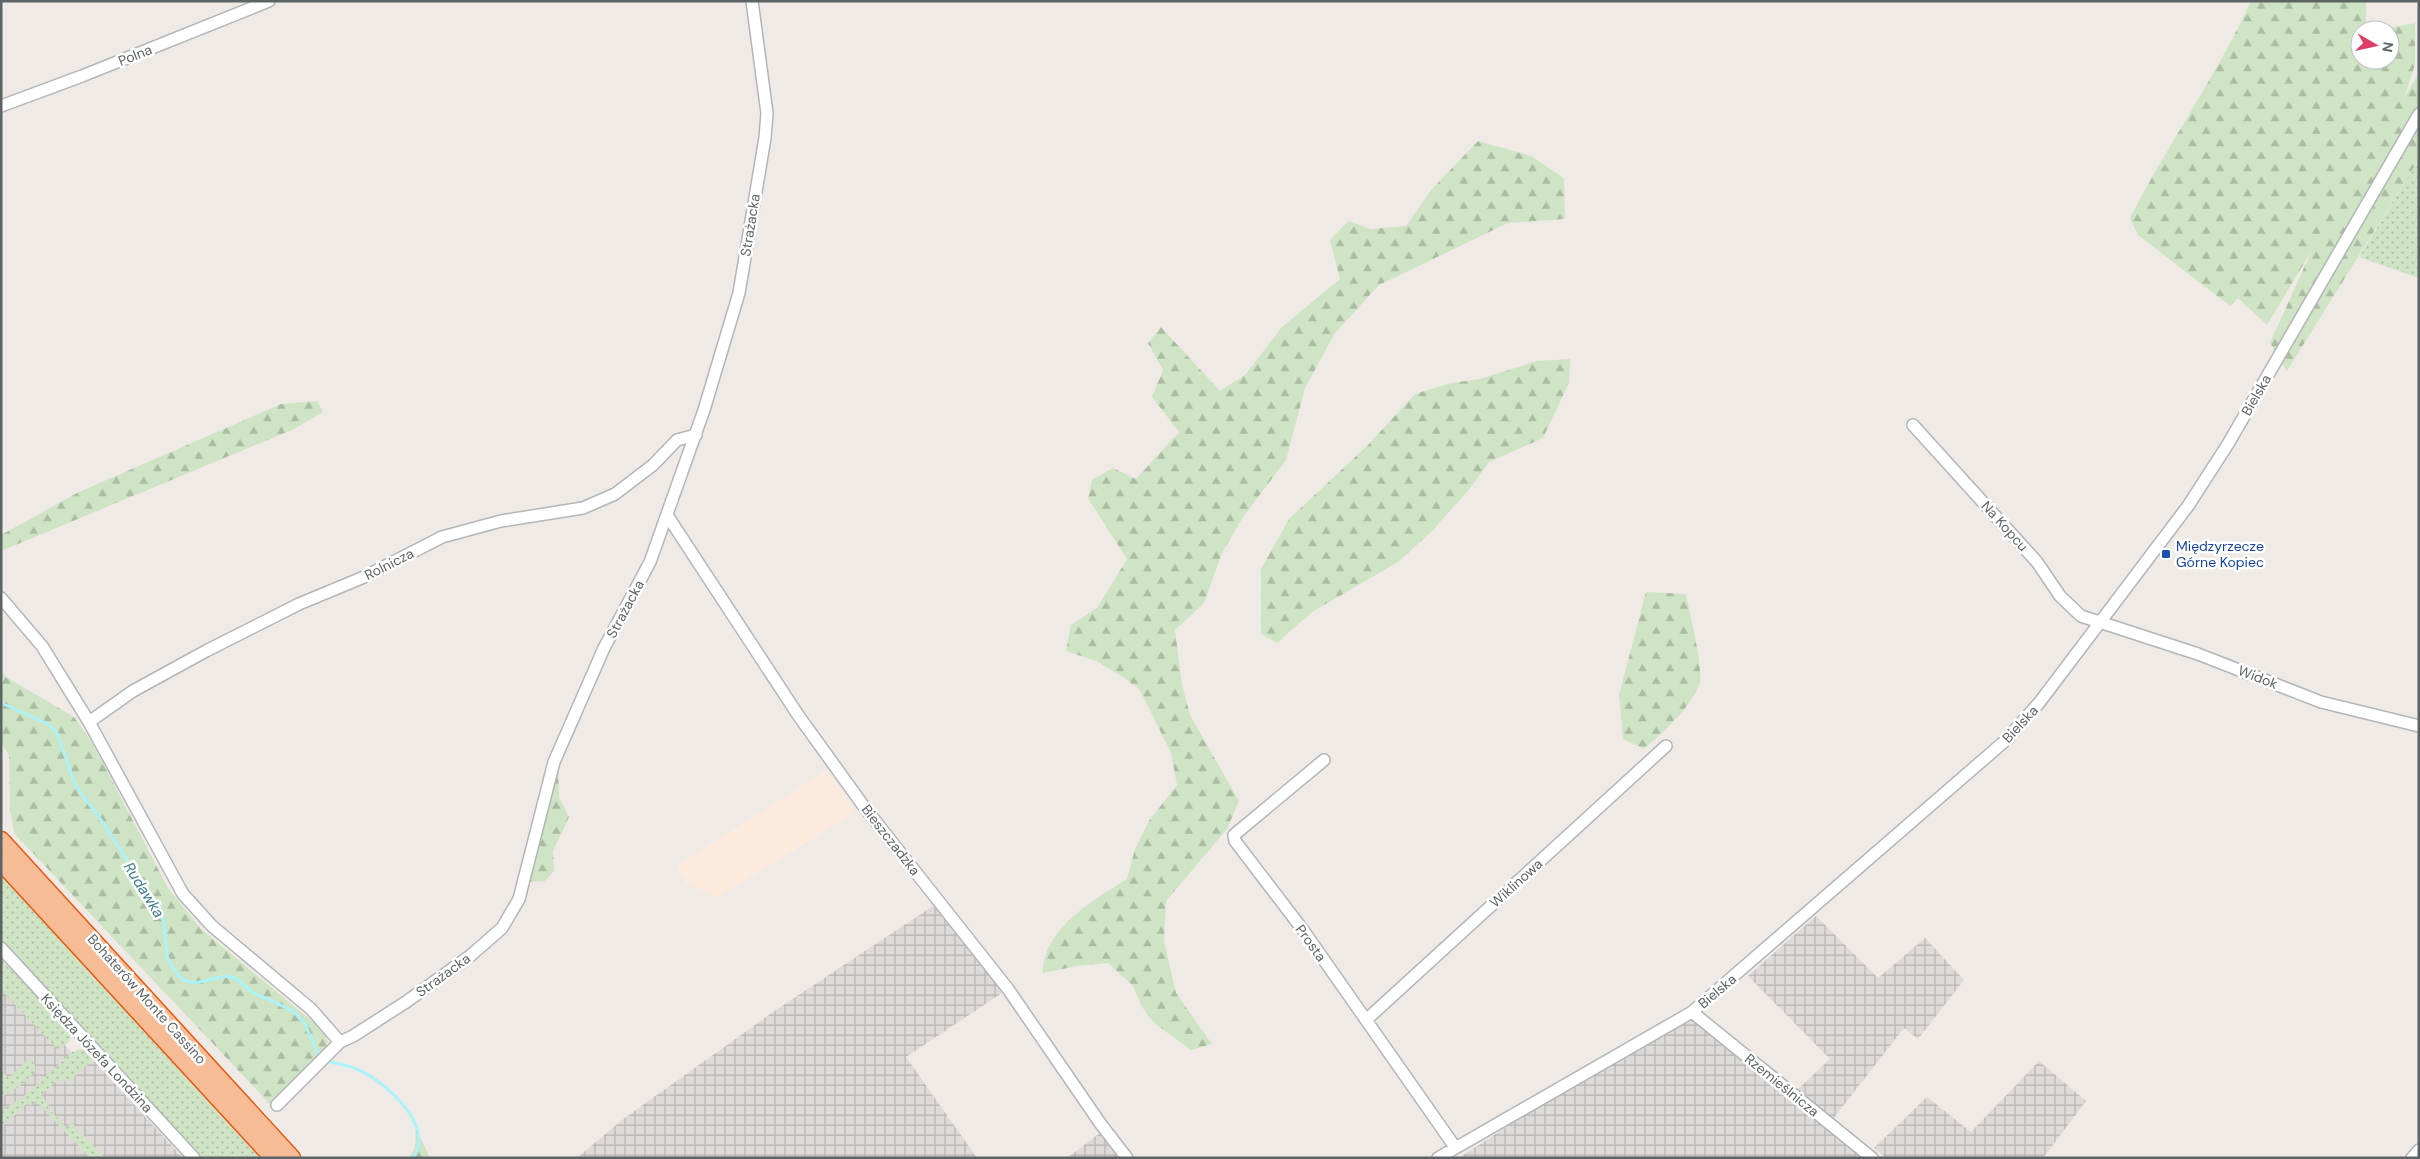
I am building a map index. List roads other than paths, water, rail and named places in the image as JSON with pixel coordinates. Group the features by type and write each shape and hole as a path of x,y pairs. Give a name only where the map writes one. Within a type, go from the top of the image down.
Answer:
{"highway":[{"name":"Bohaterów Monte Cassino","path":"1,840 292,1158"},
{"name":"Bohaterów Monte Cassino","path":"1,862 273,1158"}],"street":[{"name":"Polna","path":"1,106 82,76 269,1"},
{"name":"Strażacka","path":"277,1104 340,1042 353,1036 406,1002 470,956 502,928 519,899 554,762 604,648 650,562 696,435 739,293 765,138 767,113 752,1"},
{"name":"Bielska","path":"1438,1158 1692,1012 2006,740 2039,703 2188,506 2228,444 2419,114"},
{"name":"Na Kopcu","path":"1913,425 2037,562 2060,596 2081,616 2098,623"},
{"name":"Rolnicza","path":"89,722 133,691 206,650 300,604 364,577 442,538 501,521 583,508 615,494 653,465 677,440 696,435"},
{"name":"Bieszczadzka","path":"667,515 804,722 865,808 1008,989 1100,1123 1127,1158"},
{"path":"1,598 42,646 89,722 183,894 212,926 311,1009 340,1042"},
{"name":"Widok","path":"2098,623 2198,654 2322,702 2419,726"},
{"name":"Wiklinowa","path":"1366,1020 1666,746"},
{"name":"Prosta","path":"1324,760 1234,835 1235,841 1366,1020 1455,1148"},
{"name":"Księdza Józefa Londzina","path":"1,948 194,1158"},
{"name":"Rzemieślnicza","path":"1692,1012 1872,1158"},
{"path":"2412,1158 2419,1150"}],"waterway":[{"name":"Rudawka","path":"1,703 48,724 57,733 76,787 97,814 159,909 164,922 167,957 183,980 195,983 226,976 235,978 252,992 293,1011 305,1024 319,1057"},
{"name":"Rudawka","path":"323,1061 347,1066 366,1073 391,1092 412,1118 418,1132 419,1145 413,1158"}],"place":[{"name":"Międzyrzecze Górne Kopiec","path":"2166,554"}]}
